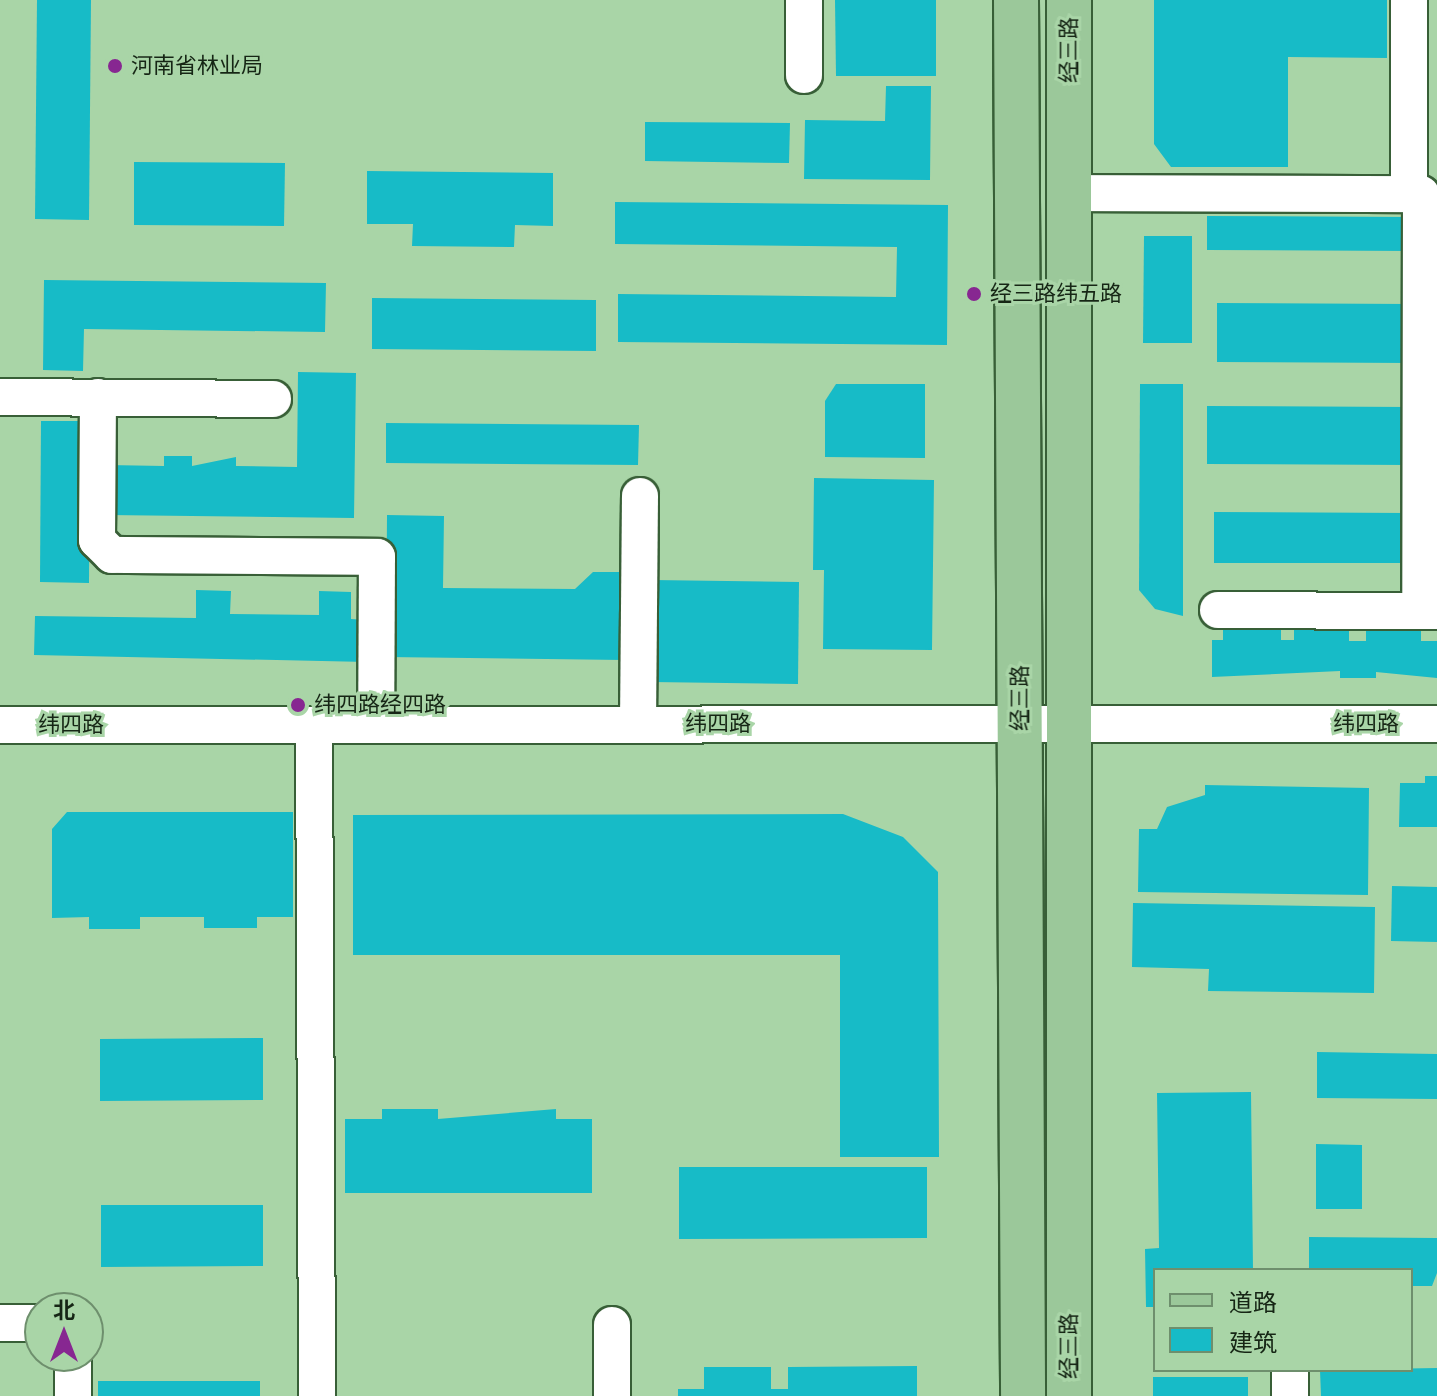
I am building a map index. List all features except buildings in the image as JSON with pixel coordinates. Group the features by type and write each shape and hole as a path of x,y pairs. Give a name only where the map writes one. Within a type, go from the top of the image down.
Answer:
{"main road":[{"name":"经三路","path":"1016,0 1023,1396"},
{"name":"经三路","path":"1069,0 1069,1396"}],"street":[{"path":"804,0 804,75"},
{"path":"1409,0 1409,194"},
{"path":"1069,193 1421,194 1428,611 1218,610"},
{"path":"0,397 273,399"},
{"path":"98,397 97,540 112,555 377,557 376,725"},
{"path":"638,724 640,496"},
{"name":"纬四路","path":"0,725 1437,724"},
{"path":"314,725 317,1396"},
{"path":"0,1323 24,1323"},
{"path":"612,1325 612,1396"},
{"path":"73,1372 73,1396"},
{"path":"1290,1372 1290,1396"}],"place":[{"name":"河南省林业局","path":"115,66"},
{"name":"经三路纬五路","path":"974,294"},
{"name":"纬四路经四路","path":"298,705"}]}
